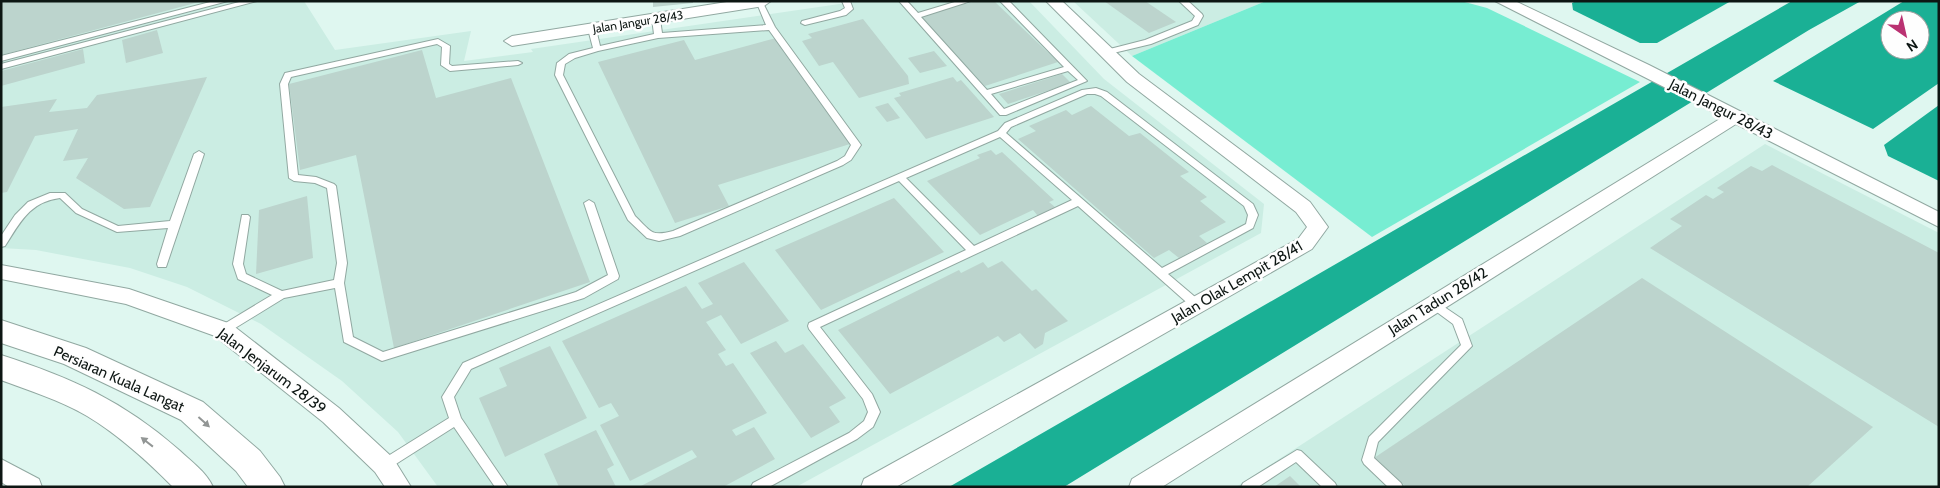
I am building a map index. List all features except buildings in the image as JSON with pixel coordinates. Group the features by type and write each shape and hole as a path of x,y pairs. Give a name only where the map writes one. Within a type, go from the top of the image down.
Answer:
{"main road":[{"name":"Persiaran Kuala Langat","path":"1,331 75,356 192,411 248,461 268,487"},
{"path":"1,367 64,390 109,414 150,444 196,487"}],"street":[{"name":"Jalan Olak Lempit 28/41","path":"873,487 1305,244 1318,227 1303,207 1133,78 1053,1"},
{"name":"Jalan Jangur 28/43","path":"1502,1 1643,69 1939,220"},
{"name":"Jalan Jangur 28/43","path":"512,41 656,19 728,4 762,2"},
{"name":"Jalan Tadun 28/42","path":"1141,487 1736,116"},
{"name":"Jalan Jenjarum 28/39","path":"1,272 130,296 223,330 331,415 384,465 399,487"},
{"path":"1,469 30,487"}],"lane":[{"path":"1,67 172,18 224,1"},
{"path":"1,59 172,18 253,1"},
{"path":"805,24 843,13 849,9 846,1"},
{"path":"903,1 1003,112 1082,81 1004,1"},
{"path":"916,16 967,1"},
{"path":"1105,53 1148,42 1195,23 1199,16 1183,1"},
{"path":"762,2 772,28 856,145 848,158 840,163 676,234 659,238 651,236 631,218 559,75 561,63 572,56 597,49 658,36 772,28"},
{"path":"656,19 658,36"},
{"path":"592,29 597,49"},
{"path":"518,63 450,68 445,65 446,46 438,41 297,72 288,76 284,84 294,178 316,180 331,186 342,264 339,282 348,339 382,357 580,294 614,276 589,203"},
{"path":"985,93 1069,68"},
{"path":"502,487 456,420 448,397 467,366 901,178 1001,133 1008,125 1085,92 1096,91 1104,94 1248,204 1253,215 1250,226 1161,273"},
{"path":"1001,133 1197,305"},
{"path":"162,264 199,154"},
{"path":"901,178 972,251"},
{"path":"1,244 26,206 51,196 62,195 79,211 117,229 174,224"},
{"path":"757,487 852,436 869,424 874,412 868,397 812,326 1079,201"},
{"path":"246,217 238,264 242,276 281,294"},
{"path":"223,330 281,294 339,282"},
{"path":"1397,487 1368,460 1373,440 1467,346 1458,322 1434,304"},
{"path":"384,465 456,420"},
{"path":"1247,487 1297,455 1331,487"}],"shaded area":[{"path":"1,1 304,1 335,50 471,31 464,61 533,52 531,49 860,1 1029,1 1104,79 1264,204 1261,233 796,487 438,487 398,432 342,381 261,324 187,287 130,268 36,250 1,248"},
{"path":"1073,1 1266,1 1132,56"},
{"path":"1266,1 1461,1 1487,8 1640,82 1372,237 1132,56"},
{"path":"1576,1 1731,1 1657,43 1640,43 1573,10 1572,3"},
{"path":"1792,1 1861,1 1809,30 1064,487 949,487"},
{"path":"1904,1 1939,2 1939,83 1873,129 1773,81 1880,16 1880,60 1930,60 1930,10 1889,10"},
{"path":"1939,105 1939,181 1888,156 1884,145"},
{"path":"1765,144 1939,233 1939,487 1236,487"}]}
